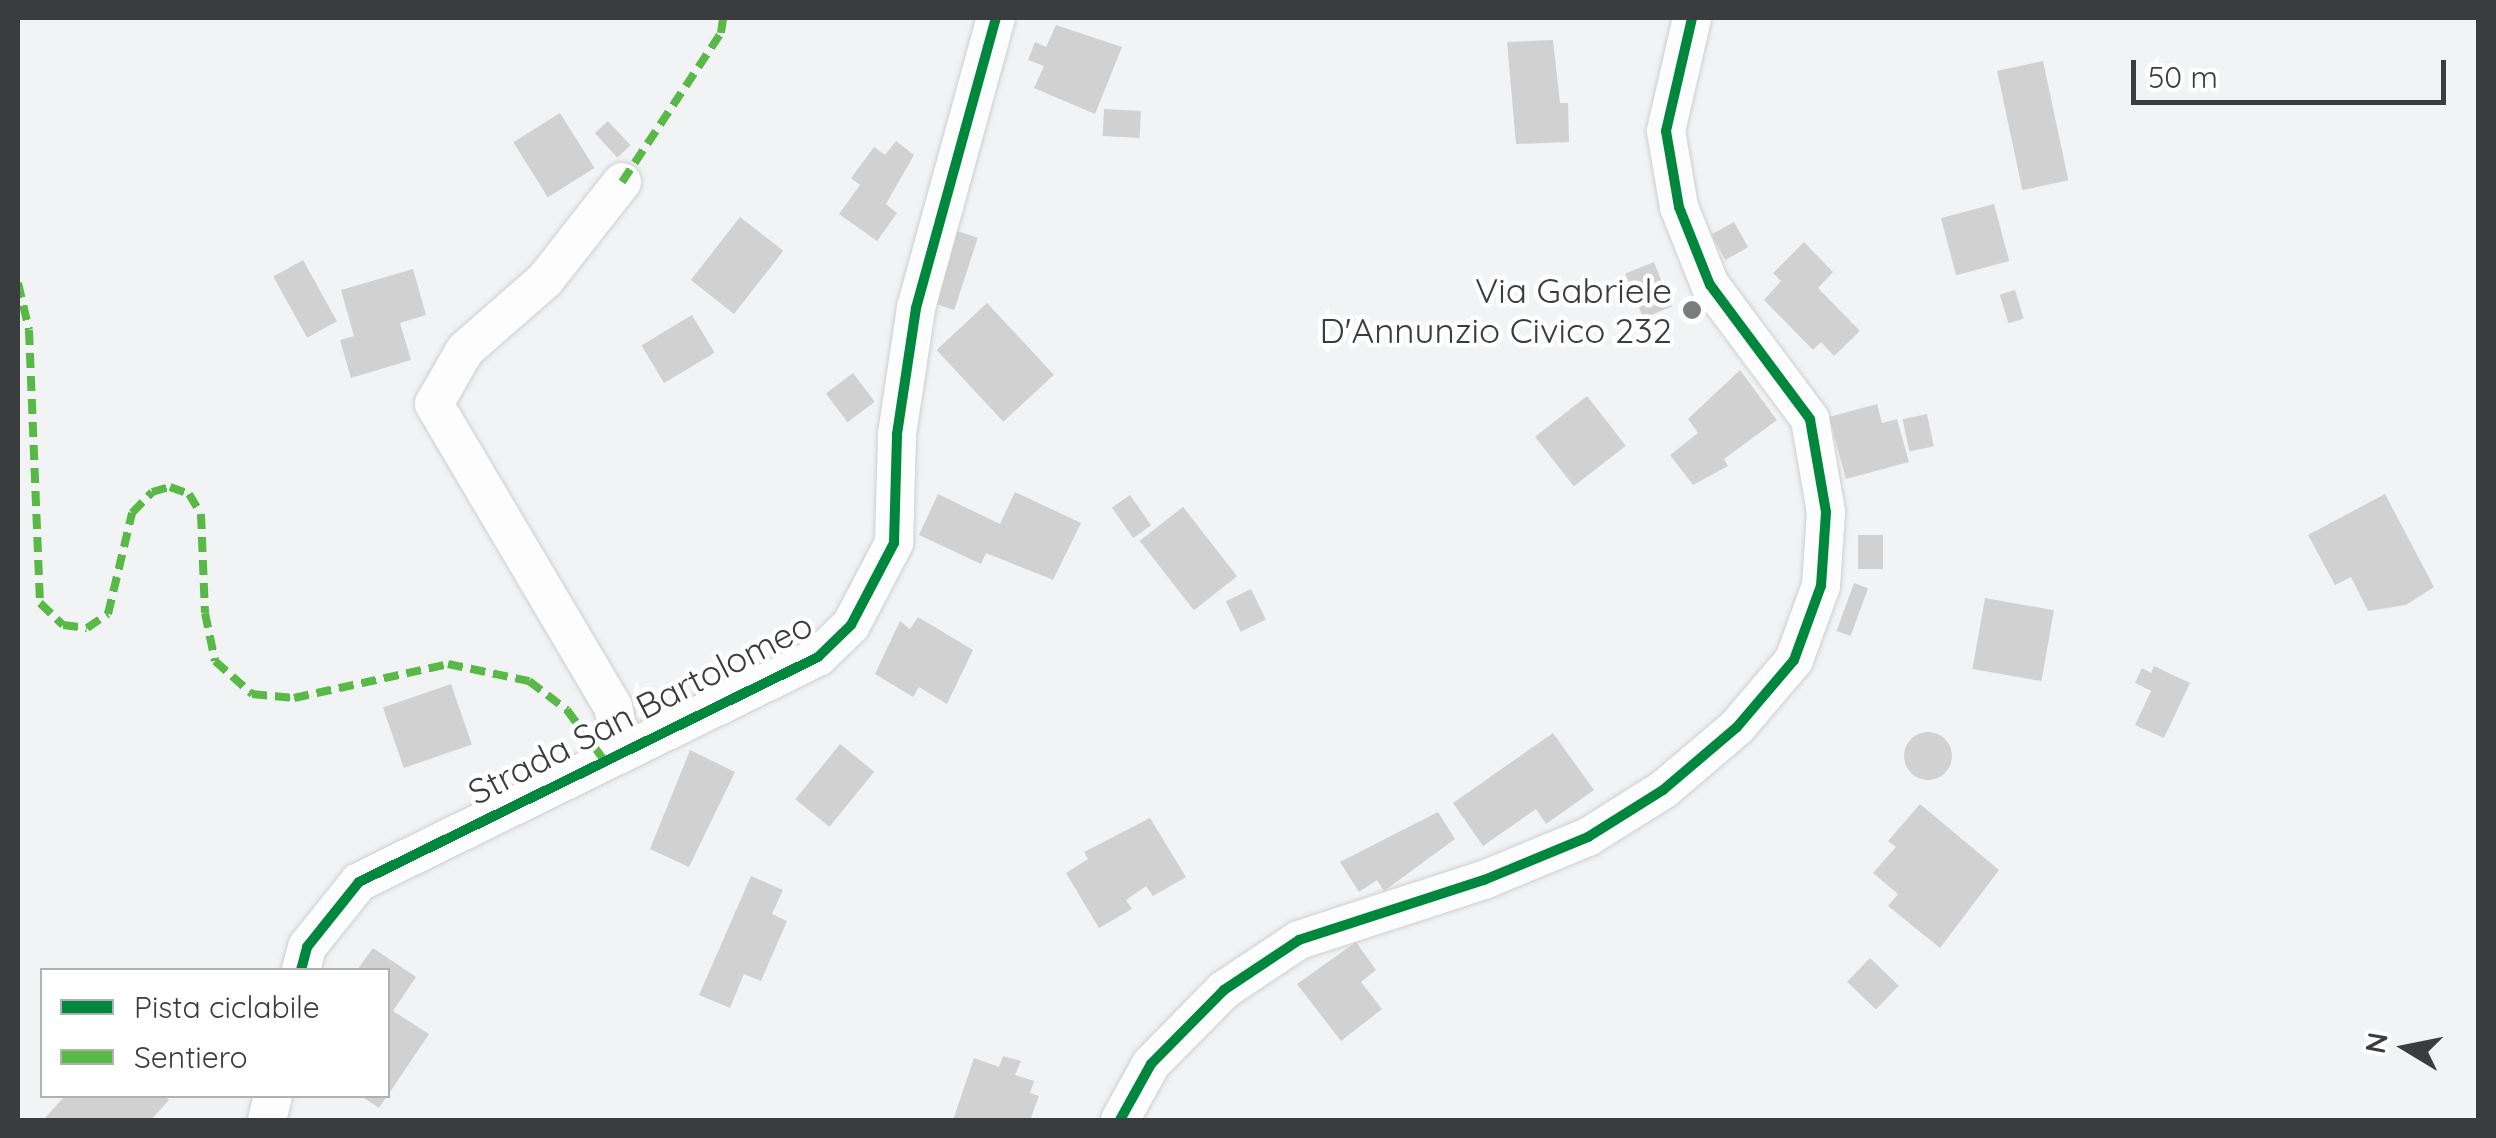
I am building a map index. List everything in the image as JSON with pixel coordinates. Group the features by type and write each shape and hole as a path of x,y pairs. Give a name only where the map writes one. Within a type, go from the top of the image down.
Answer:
{"street":[{"name":"Strada San Bartolomeo","path":"302,968 307,947 360,882 818,656 851,625 894,542 896,434 916,308 996,18"},
{"path":"1120,1120 1150,1064 1239,980 1299,940 1484,880 1588,836 1663,790 1737,727 1794,660 1821,586 1826,512 1810,419 1710,284 1680,207 1666,130 1692,18"},
{"path":"622,182 545,280 464,350 434,404 613,707 622,751"}],"building":[{"path":"1056,25 1122,47 1095,114 1034,88 1044,66 1028,60 1035,42 1046,47"},
{"path":"1553,40 1560,103 1568,103 1569,142 1516,144 1507,42"},
{"path":"2043,61 2068,180 2022,190 1997,71"},
{"path":"1104,109 1141,111 1140,138 1103,136"},
{"path":"560,113 594,168 548,197 513,142"},
{"path":"608,121 631,145 617,157 595,133"},
{"path":"896,141 914,155 886,204 897,213 877,241 839,214 860,185 851,178 874,147 885,155"},
{"path":"1994,204 2009,261 1956,275 1941,218"},
{"path":"740,217 783,251 734,314 691,280"},
{"path":"1734,222 1748,247 1725,260 1711,235"},
{"path":"954,230 978,238 954,310 931,302"},
{"path":"1804,242 1833,272 1818,288 1860,331 1834,356 1821,342 1813,350 1764,300 1781,281 1773,273"},
{"path":"303,260 337,321 307,338 273,276"},
{"path":"1654,262 1672,307 1643,318 1625,274"},
{"path":"413,269 426,315 400,323 411,360 351,378 340,340 354,336 341,290"},
{"path":"2015,290 2024,319 2008,323 2000,295"},
{"path":"987,303 1054,375 1003,422 937,350"},
{"path":"692,315 715,353 664,383 641,345"},
{"path":"1740,370 1777,420 1724,459 1728,466 1693,485 1670,455 1698,433 1688,419"},
{"path":"853,373 875,402 848,422 826,393"},
{"path":"1587,396 1626,446 1574,486 1535,437"},
{"path":"1877,404 1882,423 1897,419 1909,462 1846,479 1829,417"},
{"path":"1927,414 1934,446 1909,451 1903,419"},
{"path":"1015,492 1081,523 1053,580 986,553 981,564 919,535 938,494 1000,524"},
{"path":"2385,494 2434,587 2406,605 2368,611 2351,577 2335,585 2308,535"},
{"path":"1130,495 1151,525 1133,538 1112,508"},
{"path":"1183,507 1237,576 1194,610 1140,541"},
{"path":"1858,535 1883,535 1883,569 1858,569"},
{"path":"1854,583 1868,588 1851,636 1837,631"},
{"path":"1251,589 1266,620 1241,632 1226,601"},
{"path":"1985,598 2054,610 2041,681 1972,669"},
{"path":"918,617 973,650 947,704 919,687 913,697 875,674 900,621 910,629"},
{"path":"2154,666 2190,683 2164,738 2135,725 2151,691 2135,683 2142,668 2151,673"},
{"path":"451,684 472,745 404,768 383,707"},
{"path":"1928,732 1945,739 1952,756 1945,773 1928,780 1911,773 1904,756 1911,739"},
{"path":"1553,733 1594,790 1546,824 1536,809 1483,846 1453,803"},
{"path":"840,744 874,772 830,827 795,799"},
{"path":"690,750 735,772 689,867 650,849"},
{"path":"1920,804 1999,870 1940,948 1888,906 1898,894 1873,873 1896,847 1888,841"},
{"path":"1438,812 1455,839 1384,891 1377,880 1359,892 1340,862"},
{"path":"1150,818 1186,877 1153,896 1146,886 1126,900 1132,909 1099,928 1066,873 1088,859 1084,852"},
{"path":"751,876 783,890 772,914 787,921 761,981 744,974 730,1008 699,995"},
{"path":"1356,942 1376,970 1361,982 1382,1009 1341,1041 1297,984"},
{"path":"373,948 416,977 393,1011 429,1034 390,1092 390,968 358,968"},
{"path":"1870,958 1899,986 1876,1010 1847,982"},
{"path":"1003,1056 1021,1061 1015,1075 1034,1081 1030,1093 1039,1096 1030,1120 953,1120 974,1058 999,1067"},
{"path":"63,1098 169,1100 151,1120 43,1120"},
{"path":"364,1098 386,1098 379,1108"}],"marked path":[{"path":"622,182 721,33 723,18"},
{"path":"18,283 29,330 40,603 63,625 87,628 108,614 132,513 152,492 170,487 189,494 201,514 205,613 215,661 252,694 294,698 448,664 529,681 567,710 604,760"}],"cycle path":[{"path":"302,968 307,947 359,882 818,657 851,625 894,543 897,434 916,308 996,18"},
{"path":"1120,1120 1151,1064 1224,990 1299,940 1484,880 1588,837 1663,790 1737,727 1794,660 1821,586 1826,512 1810,419 1710,285 1679,207 1666,131 1692,18"}],"place":[{"name":"Via Gabriele D'Annunzio Civico 232","path":"1692,310"}]}
